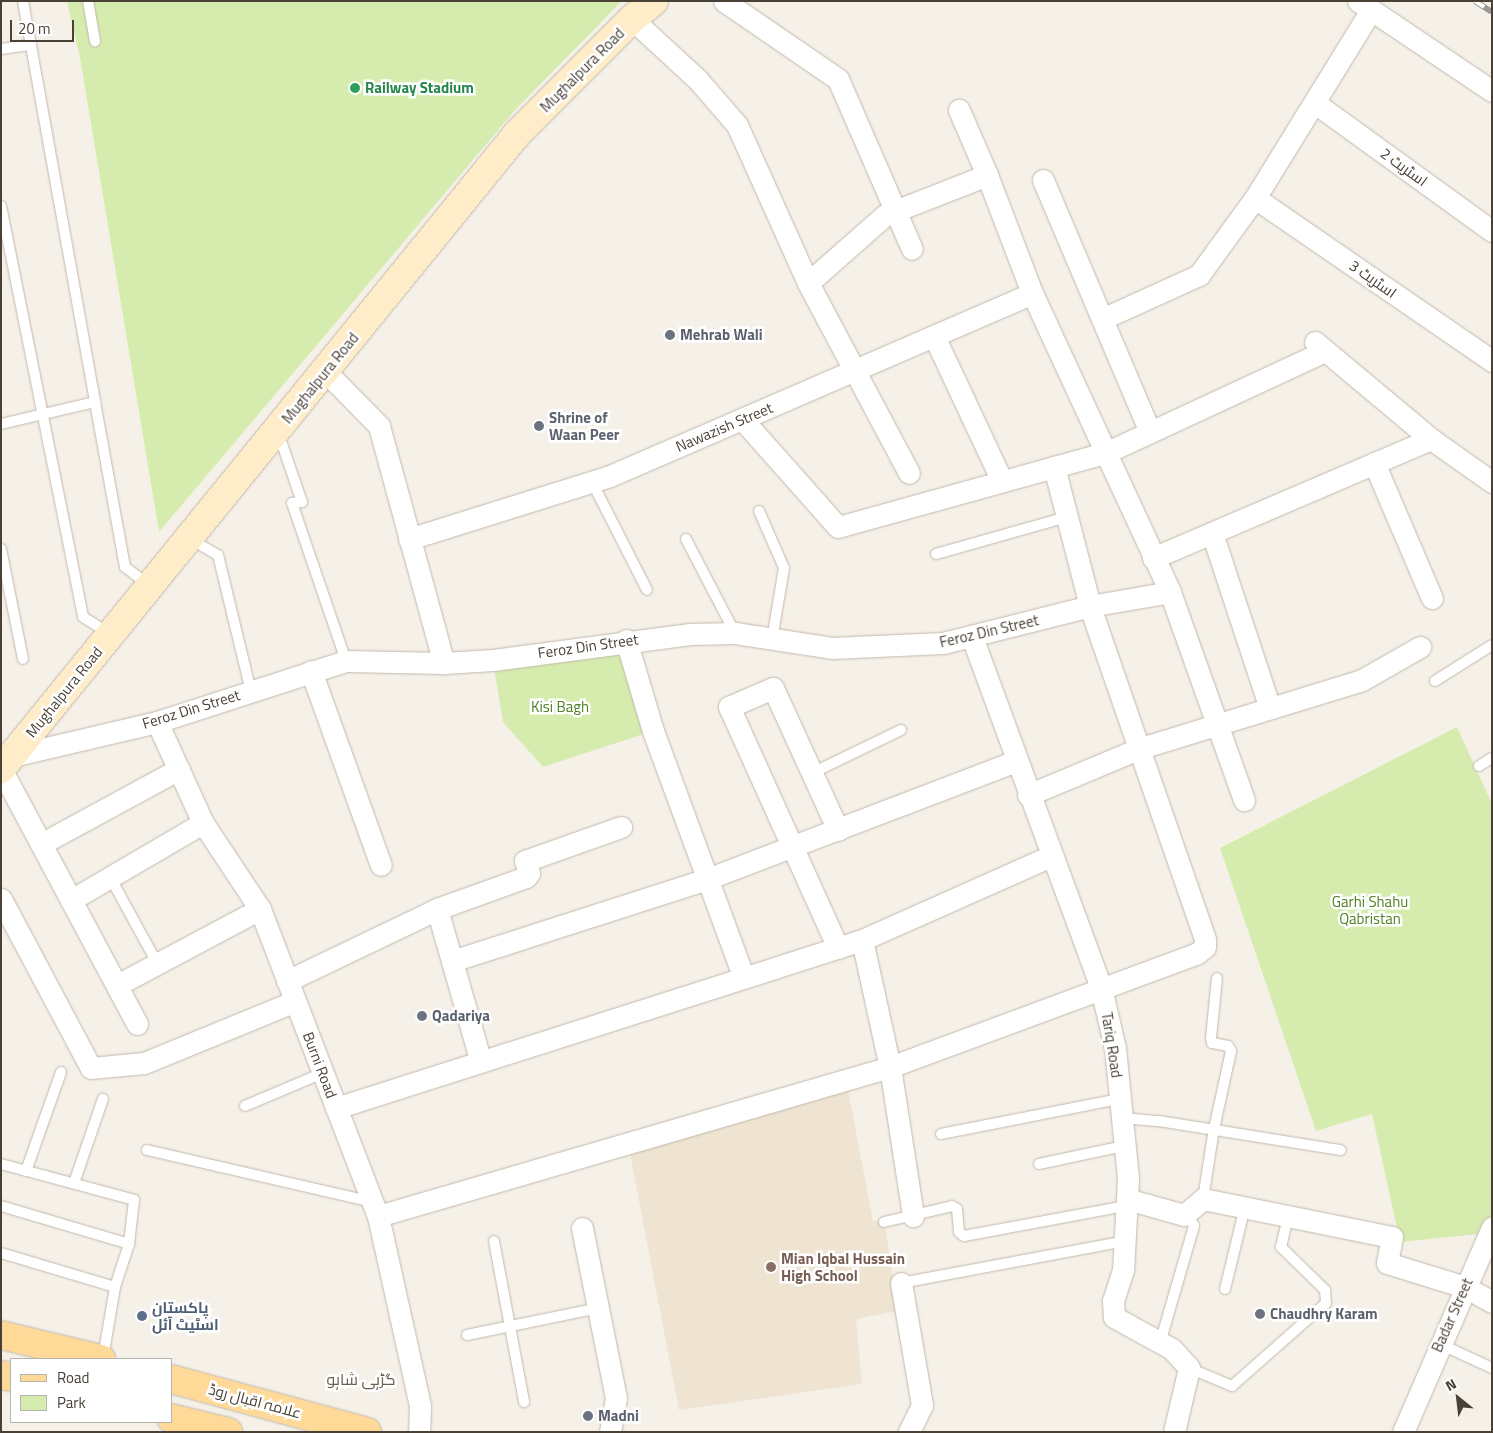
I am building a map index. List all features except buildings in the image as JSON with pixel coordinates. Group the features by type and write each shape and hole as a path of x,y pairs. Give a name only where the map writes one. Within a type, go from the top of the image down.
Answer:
{"main road":[{"name":"Mughalpura Road","path":"4,766 326,372 517,134 632,19 654,1"},
{"path":"1,1335 98,1358"},
{"name":"علامہ اقبال روڈ","path":"172,1379 367,1432"},
{"path":"172,1418 228,1432"}],"street":[{"path":"724,1 838,79 912,249"},
{"path":"1102,319 1199,275 1255,198 1315,103 1365,6 1492,91"},
{"path":"632,19 698,80 736,125 808,283 852,371 909,473"},
{"name":"اسٹریٹ 2","path":"1315,103 1492,231"},
{"path":"959,110 987,175 1032,294 1170,592 1219,724 1244,800"},
{"path":"808,283 885,215 987,175"},
{"path":"1043,180 1150,432"},
{"name":"اسٹریٹ 3","path":"1255,198 1492,361"},
{"name":"Nawazish Street","path":"408,539 592,482 1032,294"},
{"path":"934,336 1002,481"},
{"path":"742,419 838,527 1105,452 1150,432 1320,346 1431,439 1492,482"},
{"path":"326,372 378,426 444,663"},
{"path":"1153,558 1431,439"},
{"path":"1374,463 1432,598"},
{"path":"375,1209 890,1066 1196,954 1205,947 1205,939 1090,606 1054,467"},
{"path":"1212,533 1270,708"},
{"name":"Feroz Din Street","path":"4,766 157,722 310,671 346,661 444,663 493,660 626,640 735,633 832,648 896,647 972,637 1090,606 1170,592"},
{"name":"Tariq Road","path":"972,637 1050,856 1101,988 1114,1048 1121,1108 1127,1202 1123,1270 1113,1300 1114,1317 1172,1349 1189,1368"},
{"path":"626,640 653,731 744,978"},
{"path":"1028,796 1138,749 1362,680 1420,646"},
{"path":"310,671 381,865"},
{"path":"838,830 773,688 729,707 791,848 838,948"},
{"name":"Burni Road","path":"157,722 203,823 260,909 375,1209 420,1406 419,1432"},
{"path":"452,961 707,879 1016,761"},
{"path":"4,766 41,844 137,1024"},
{"path":"41,844 179,770"},
{"path":"71,900 203,823"},
{"path":"287,981 437,909 526,877 528,873 525,861 622,827"},
{"path":"336,1108 862,940 1050,856"},
{"path":"1,899 91,1068 144,1063 295,1001"},
{"path":"117,985 260,909"},
{"path":"437,909 481,1062"},
{"path":"862,940 890,1066 913,1216"},
{"path":"1127,1202 1184,1215 1195,1205 1245,1207 1392,1237 1387,1263 1465,1287 1492,1302"},
{"name":"Badar Street","path":"1403,1432 1492,1227"},
{"path":"582,1228 616,1398 610,1432"},
{"path":"901,1283 922,1405 909,1432"},
{"path":"1174,1432 1189,1368"}],"lane":[{"path":"24,1 126,567 150,586"},
{"path":"88,1 95,41"},
{"path":"1,50 31,45"},
{"path":"1,206 83,617 111,635"},
{"path":"1,424 95,402"},
{"path":"277,431 302,502 292,503 346,661"},
{"path":"592,482 647,590"},
{"path":"759,511 784,568 772,640"},
{"path":"936,554 1068,517"},
{"path":"686,538 735,633"},
{"path":"189,539 218,555 251,691"},
{"path":"1,549 23,659"},
{"path":"1435,681 1492,645"},
{"path":"812,773 901,730"},
{"path":"1479,766 1492,758"},
{"path":"110,877 157,963"},
{"path":"1160,1343 1194,1226 1195,1205 1231,1051 1228,1046 1212,1042 1210,1038 1217,978"},
{"path":"26,1171 61,1072"},
{"path":"245,1106 323,1073"},
{"path":"74,1183 103,1099"},
{"path":"940,1134 1121,1108 1214,1129 1341,1150"},
{"path":"1039,1164 1124,1146"},
{"path":"147,1150 375,1209"},
{"path":"1,1164 134,1200 129,1244 115,1287 102,1358"},
{"path":"884,1222 955,1207 959,1232 964,1236 1127,1202"},
{"path":"1,1206 129,1244"},
{"path":"1225,1289 1245,1207"},
{"path":"1189,1368 1232,1386 1326,1303 1325,1290 1281,1247 1288,1216"},
{"path":"494,1241 524,1402"},
{"path":"901,1283 1125,1241"},
{"path":"1,1253 115,1287"},
{"path":"467,1336 598,1308"},
{"path":"1440,1344 1492,1368"}],"shaded area":[{"name":"Mian Iqbal Hussain High School","path":"846,1079 873,1221 884,1219 898,1311 856,1319 862,1384 679,1410 628,1143"}],"green space":[{"path":"67,1 622,1 515,110 159,532 80,58"},
{"name":"Kisi Bagh","path":"626,640 653,731 543,767 503,722 494,668"},
{"name":"Garhi Shahu Qabristan","path":"1457,727 1492,804 1492,1227 1489,1233 1400,1242 1372,1114 1316,1131 1220,848"}],"railway":[{"path":"1475,1 1492,12"}],"place":[{"name":"Railway Stadium","path":"355,88"},
{"name":"Mehrab Wali","path":"670,335"},
{"name":"Shrine of Waan Peer","path":"539,426"},
{"name":"Qadariya","path":"422,1016"},
{"name":"Mian Iqbal Hussain High School","path":"771,1267"},
{"name":"Chaudhry Karam","path":"1260,1314"},
{"name":"پاکستان اسٹیٹ آئل","path":"142,1316"},
{"name":"Madni","path":"588,1416"}],"district":[{"name":"گڑہی شاہو","path":"361,1379"}]}
